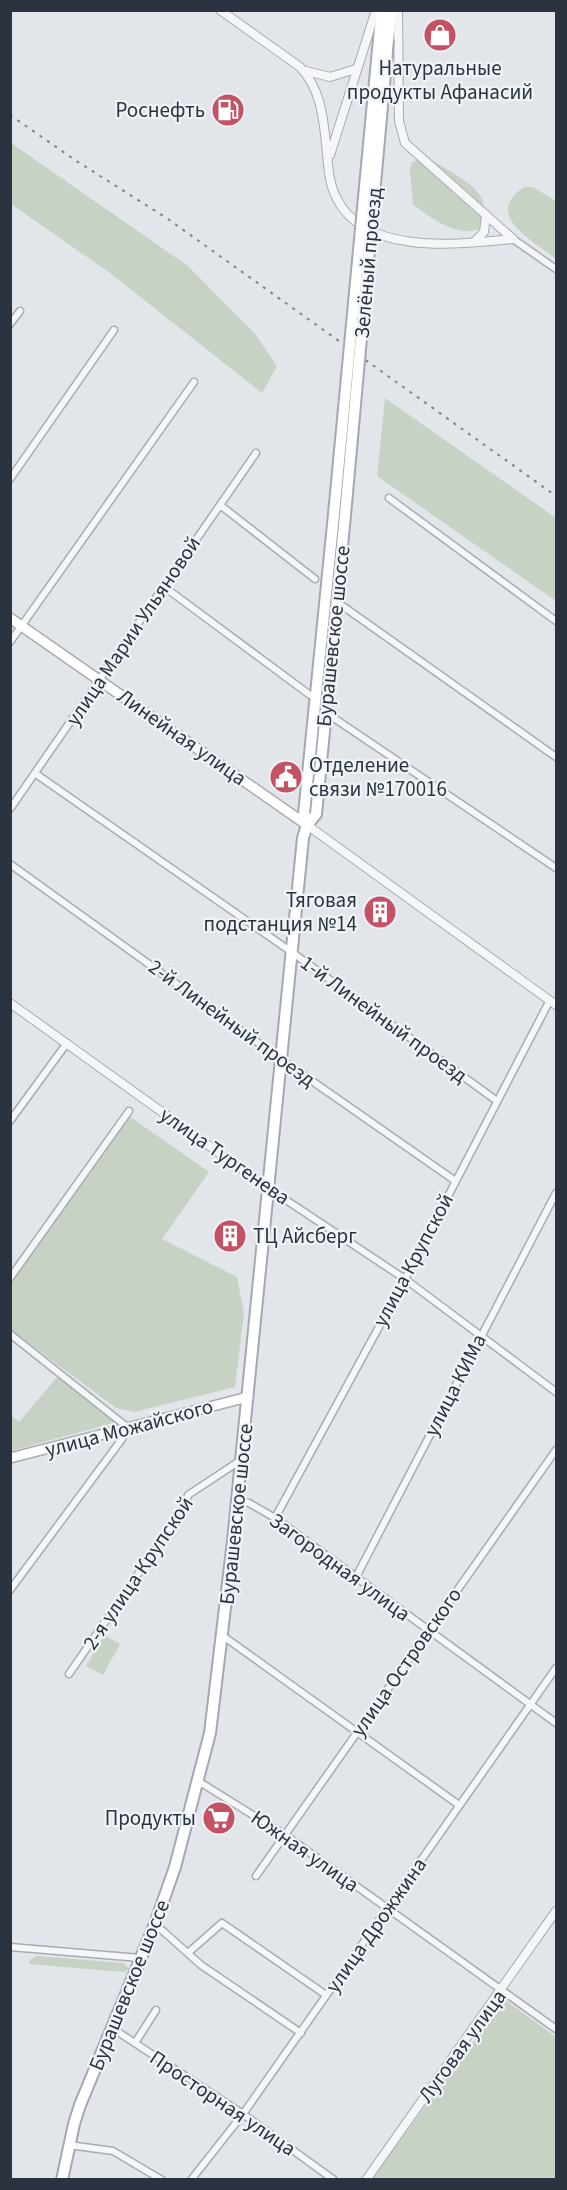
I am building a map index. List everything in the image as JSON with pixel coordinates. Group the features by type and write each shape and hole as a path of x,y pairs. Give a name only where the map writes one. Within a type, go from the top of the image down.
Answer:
{"main road":[{"name":"Зелёный проезд","path":"382,10 384,39"},
{"name":"Зелёный проезд","path":"339,515 384,39 391,10"},
{"name":"Бурашевское шоссе","path":"62,2180 74,2124 176,1867 210,1733 223,1636 248,1397 303,838 307,825 316,814 337,602 339,515"},
{"name":"Бурашевское шоссе","path":"307,825 304,814 315,696 339,515"},
{"name":"Линейная улица","path":"10,618 307,825"},
{"name":"улица Можайского","path":"10,1458 248,1397"}],"street":[{"path":"220,10 312,74 325,77 339,76 356,69"},
{"path":"328,160 375,10"},
{"path":"398,10 399,121 403,138 412,152 513,239 556,268"},
{"path":"300,66 310,79 319,98 328,160 337,200 348,215 362,226 417,244 513,239"},
{"path":"470,243 483,234 486,216"},
{"path":"10,324 20,311"},
{"path":"10,479 114,330"},
{"path":"10,642 194,382"},
{"name":"улица Марии Ульяновой","path":"10,809 256,453"},
{"path":"389,498 556,621"},
{"path":"220,505 315,579"},
{"path":"163,586 310,695 315,696"},
{"path":"337,602 556,757"},
{"path":"325,712 556,868"},
{"name":"1-й Линейный проезд","path":"36,774 293,953 497,1101"},
{"name":"Линейная улица","path":"307,825 553,1002"},
{"name":"2-й Линейный проезд","path":"10,864 282,1060 454,1180"},
{"name":"улица Крупской","path":"274,1518 405,1279 454,1180 553,1002"},
{"name":"улица Тургенева","path":"10,1003 268,1188 405,1279 556,1392"},
{"path":"10,1121 67,1043"},
{"path":"10,1278 129,1111"},
{"name":"улица КИМа","path":"355,1579 556,1193"},
{"path":"10,1334 127,1427 122,1439 10,1590"},
{"name":"улица Островского","path":"256,1876 556,1450"},
{"name":"2-я улица Крупской","path":"69,1674 165,1535 178,1523 185,1510 188,1496 241,1460"},
{"name":"Загородная улица","path":"237,1500 249,1503 274,1518 556,1723"},
{"path":"223,1636 459,1805"},
{"name":"улица Дрожжина","path":"191,2180 243,2114 301,2033 556,1668"},
{"name":"Южная улица","path":"198,1781 285,1834 556,2029"},
{"name":"Луговая улица","path":"366,2180 556,1911"},
{"path":"189,1952 222,1923 326,1995"},
{"path":"155,1924 201,1965 301,2033"},
{"path":"10,1947 140,1958"},
{"path":"135,2043 156,2010"},
{"name":"Просторная улица","path":"112,2028 243,2114 334,2180"},
{"path":"68,2145 113,2151 162,2180"}],"green space":[{"path":"11,143 188,266 256,335 277,366 262,393 110,273 11,204"},
{"path":"427,157 460,177 481,196 482,227 474,231 465,231 446,226 413,204 410,169 412,162"},
{"path":"524,187 533,187 556,201 556,259 525,235 510,217 508,207 512,197"},
{"path":"385,398 556,518 556,601 377,476"},
{"path":"129,1116 209,1172 162,1239 237,1277 244,1313 235,1387 134,1412 116,1408 11,1330 10,1284"},
{"path":"58,1376 117,1422 11,1451 11,1415 19,1422"},
{"path":"104,1635 120,1644 103,1675 86,1666"},
{"path":"37,1956 124,1963 129,1969 124,1972 29,1964 30,1960"},
{"path":"505,2000 556,2037 556,2179 371,2179"}],"railway":[{"path":"10,115 75,160 168,219 556,496"}],"place":[{"name":"Натуральные продукты Афанасий","path":"440,35"},
{"name":"Роснефть","path":"228,110"},
{"name":"Отделение связи №170016","path":"286,777"},
{"name":"Тяговая подстанция №14","path":"380,912"},
{"name":"ТЦ Айсберг","path":"230,1236"},
{"name":"Продукты","path":"219,1818"}]}
